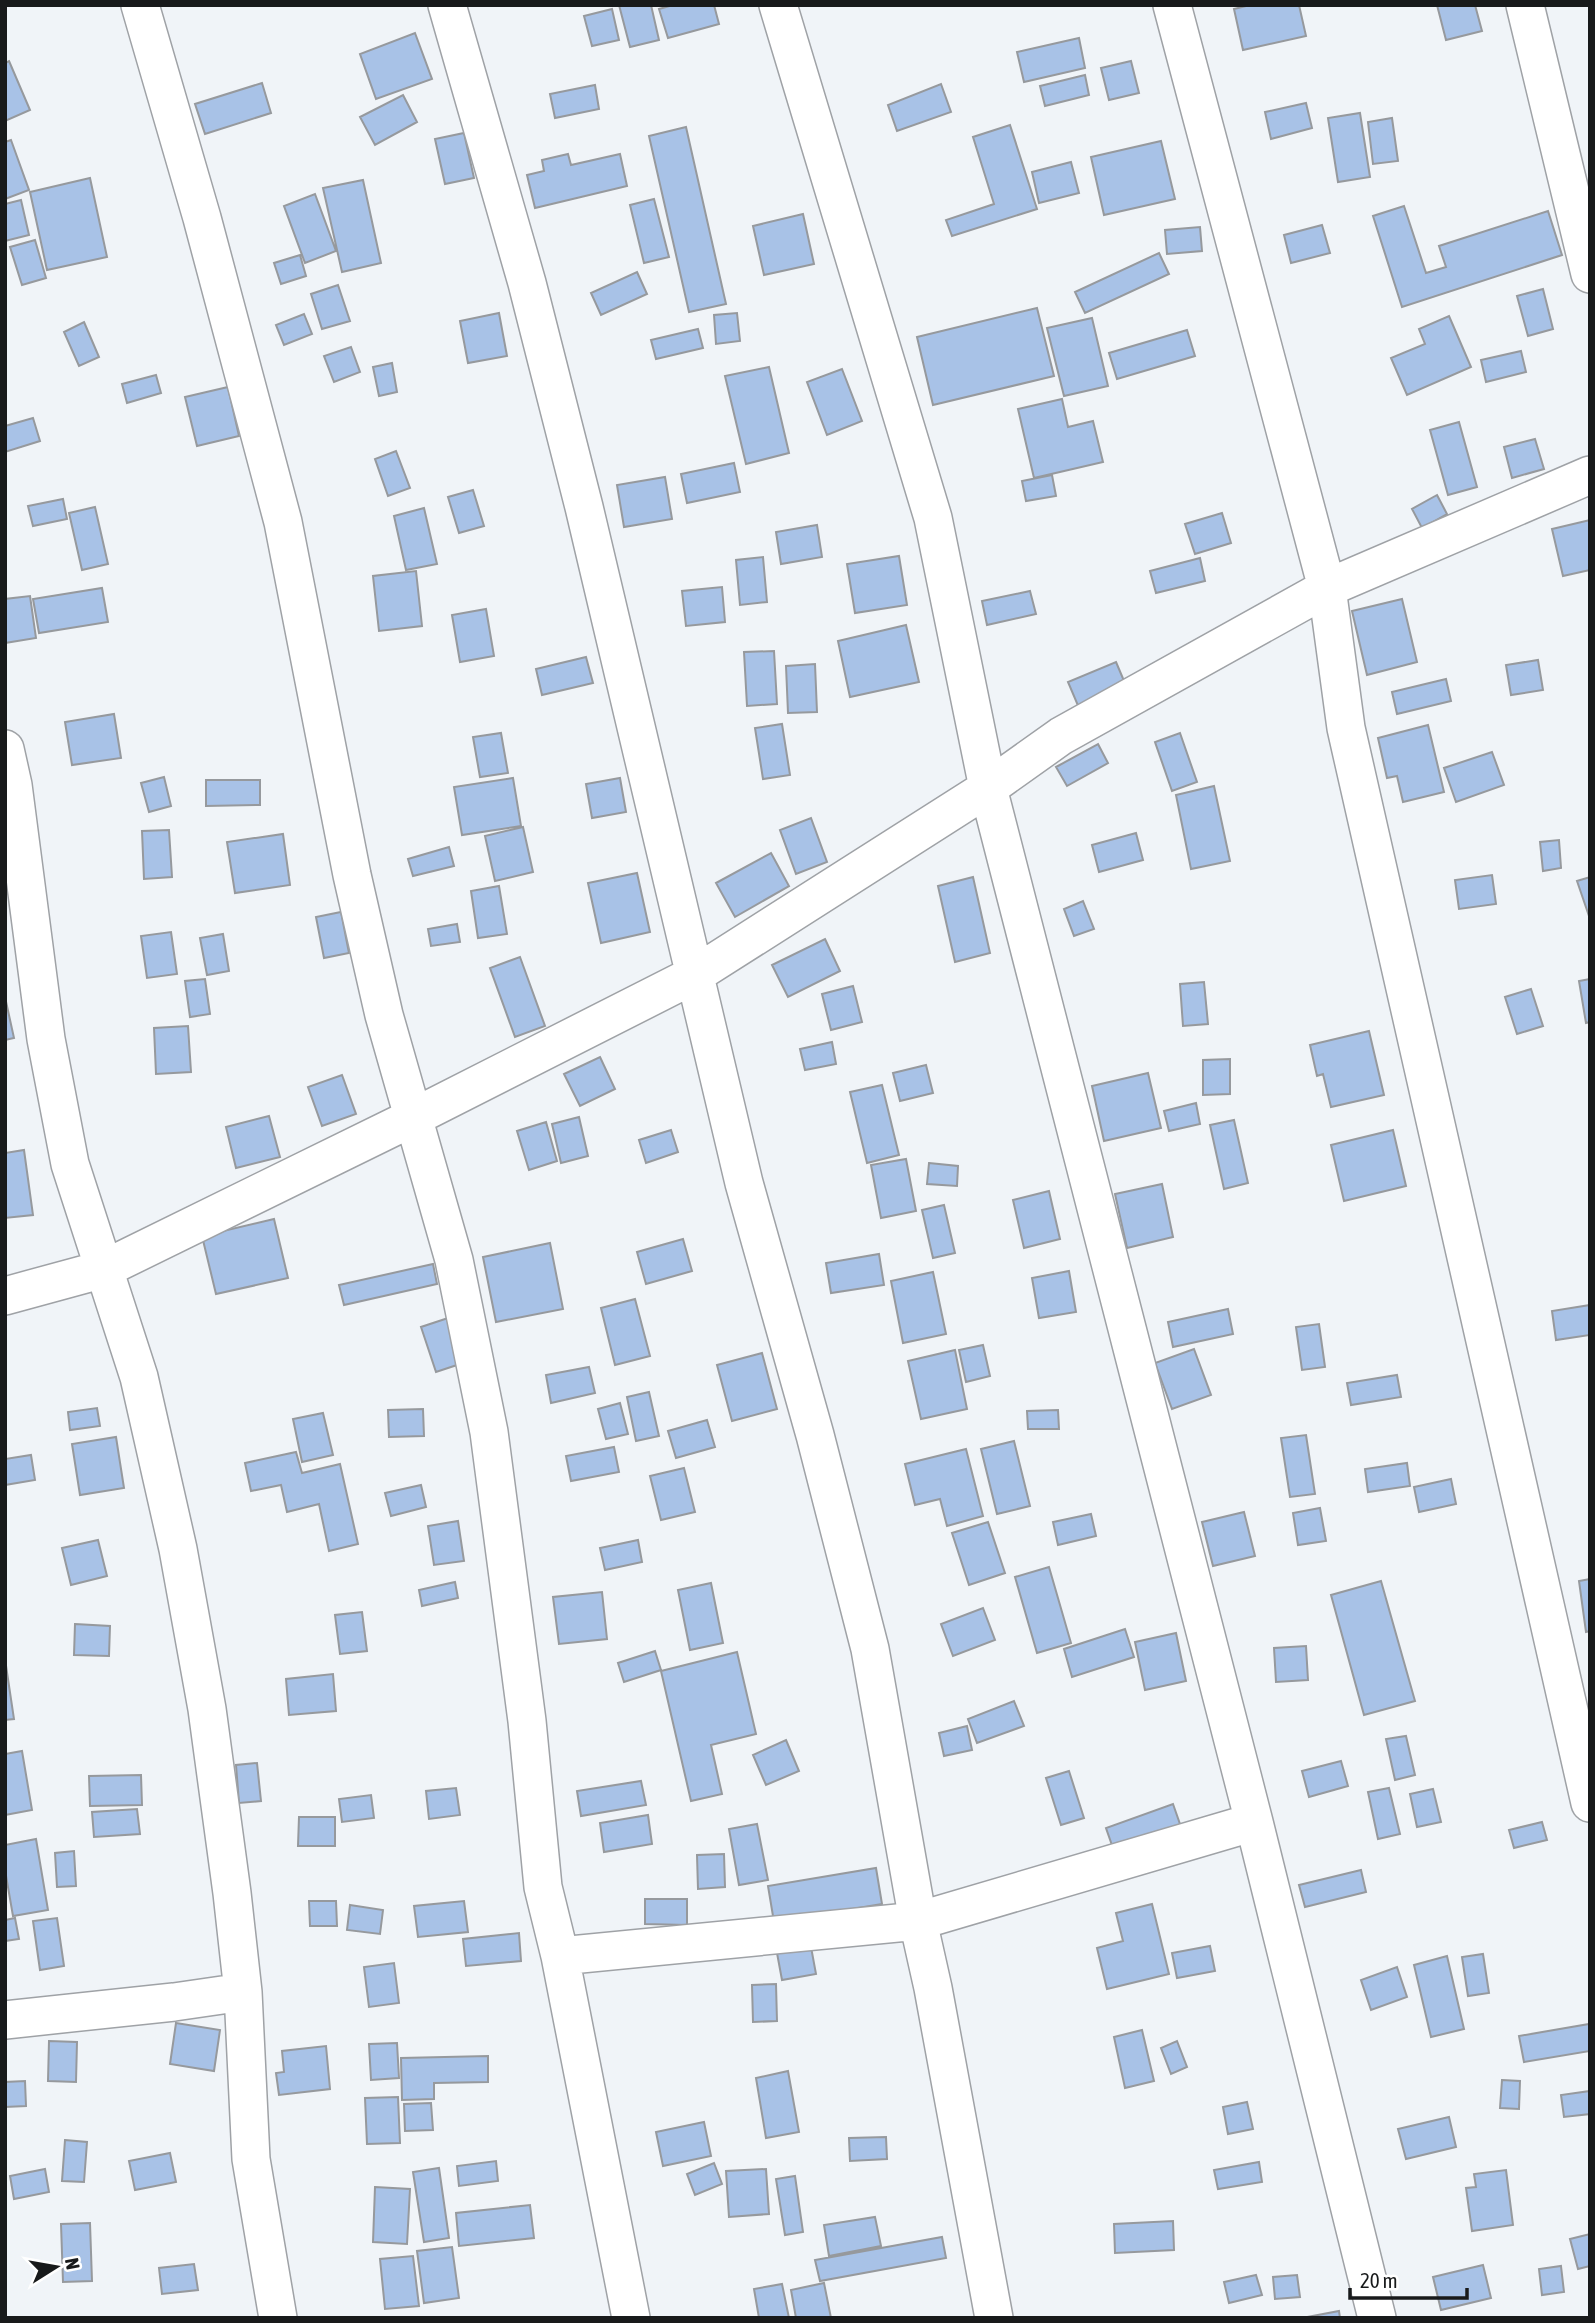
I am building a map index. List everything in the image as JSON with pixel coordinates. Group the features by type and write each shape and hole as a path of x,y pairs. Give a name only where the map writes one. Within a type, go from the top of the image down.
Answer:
{"street":[{"path":"140,5 202,218 283,522 355,887 384,1015 454,1260 489,1432 527,1721 543,1887 560,1956 631,2318"},
{"path":"447,5 530,296 590,534 744,1182 815,1435 870,1649 918,1921 933,1988 994,2318"},
{"path":"778,5 933,518 988,788 1254,1822 1377,2318"},
{"path":"1172,5 1327,588 1346,727 1590,1803"},
{"path":"1525,5 1590,274"},
{"path":"5,1296 104,1269 414,1117 696,974 988,788 1061,736 1327,588 1590,474"},
{"path":"5,749 13,785 46,1039 67,1152 139,1377 178,1549 207,1709 243,1992 251,2159 278,2318"},
{"path":"560,1956 918,1921 1254,1822"},
{"path":"5,2020 243,1992"}],"building":[{"path":"619,5 651,5 659,40 630,47"},
{"path":"673,5 714,5 719,24 668,38 659,9"},
{"path":"1250,5 1299,5 1306,36 1243,50 1234,9"},
{"path":"1437,5 1475,5 1482,31 1446,40"},
{"path":"612,9 619,40 592,46 584,16"},
{"path":"415,33 432,79 376,99 360,54"},
{"path":"1079,38 1085,68 1024,82 1017,52"},
{"path":"9,61 30,110 5,121 5,63"},
{"path":"1131,61 1139,93 1109,100 1101,68"},
{"path":"1085,75 1089,95 1045,106 1040,86"},
{"path":"262,83 271,113 205,134 195,104"},
{"path":"941,84 951,112 897,131 888,105"},
{"path":"595,85 599,109 555,118 550,94"},
{"path":"403,95 417,122 375,145 360,117"},
{"path":"1306,103 1312,128 1271,139 1265,112"},
{"path":"1360,113 1370,177 1338,182 1328,118"},
{"path":"1392,118 1398,161 1373,164 1368,122"},
{"path":"1010,125 1037,209 952,236 946,220 994,204 973,137"},
{"path":"686,127 726,304 689,312 649,136"},
{"path":"464,133 474,178 445,184 435,139"},
{"path":"11,140 29,190 5,199 5,142"},
{"path":"1161,141 1175,199 1104,215 1091,157"},
{"path":"568,154 571,165 620,154 627,186 535,208 527,175 544,171 542,160"},
{"path":"1071,162 1079,193 1039,203 1032,172"},
{"path":"90,178 107,257 47,270 30,192"},
{"path":"363,180 381,263 342,272 323,188"},
{"path":"315,194 336,251 305,263 284,206"},
{"path":"654,199 669,257 644,263 630,205"},
{"path":"21,200 29,235 5,241 5,204"},
{"path":"1404,206 1426,273 1446,267 1439,246 1548,211 1562,255 1402,307 1373,216"},
{"path":"803,214 814,264 764,275 753,226"},
{"path":"1322,225 1330,253 1291,263 1284,235"},
{"path":"1200,227 1202,251 1167,254 1165,230"},
{"path":"35,240 46,278 22,285 10,247"},
{"path":"1159,253 1169,274 1085,313 1075,292"},
{"path":"300,255 306,276 281,284 274,263"},
{"path":"637,272 647,294 601,315 591,293"},
{"path":"338,285 350,321 322,329 311,294"},
{"path":"1543,289 1553,329 1528,336 1517,296"},
{"path":"1037,308 1054,376 933,405 917,337"},
{"path":"499,313 507,356 468,363 460,321"},
{"path":"737,313 740,341 716,344 714,315"},
{"path":"304,314 312,334 284,345 276,325"},
{"path":"1449,316 1471,367 1407,395 1391,358 1425,344 1419,329"},
{"path":"1092,318 1108,386 1064,396 1047,328"},
{"path":"84,322 99,357 79,366 64,332"},
{"path":"698,329 703,348 656,359 651,340"},
{"path":"1187,330 1195,356 1117,379 1109,353"},
{"path":"351,347 360,372 334,382 324,356"},
{"path":"1521,351 1526,372 1486,382 1481,360"},
{"path":"392,363 397,392 379,396 373,367"},
{"path":"769,367 789,453 746,464 725,376"},
{"path":"842,369 862,421 827,435 807,382"},
{"path":"156,375 161,393 127,403 122,384"},
{"path":"228,387 239,436 197,446 185,397"},
{"path":"1062,399 1068,427 1093,421 1103,462 1034,478 1018,409"},
{"path":"33,418 40,441 5,452 5,426"},
{"path":"1459,422 1477,487 1448,495 1430,430"},
{"path":"1535,439 1544,469 1512,478 1504,447"},
{"path":"396,451 410,488 388,496 375,459"},
{"path":"734,463 740,492 687,503 681,474"},
{"path":"1052,475 1056,496 1026,501 1022,481"},
{"path":"665,477 672,519 624,527 617,485"},
{"path":"473,490 484,526 459,533 448,497"},
{"path":"1437,495 1447,514 1422,528 1412,509"},
{"path":"63,499 67,519 33,526 28,506"},
{"path":"95,507 108,564 82,570 69,513"},
{"path":"424,508 437,564 406,570 394,516"},
{"path":"1222,513 1231,543 1195,554 1185,524"},
{"path":"1590,520 1590,570 1563,576 1552,529"},
{"path":"817,525 822,557 781,564 776,532"},
{"path":"899,556 907,605 855,613 847,564"},
{"path":"763,557 767,602 740,605 736,560"},
{"path":"1200,558 1205,581 1156,593 1150,571"},
{"path":"416,571 422,626 379,631 373,576"},
{"path":"722,587 725,622 686,626 682,591"},
{"path":"102,588 108,622 39,633 33,599"},
{"path":"1030,591 1036,614 987,625 982,601"},
{"path":"30,596 36,638 5,643 5,599"},
{"path":"1402,599 1417,662 1367,675 1352,611"},
{"path":"486,609 494,656 460,662 452,615"},
{"path":"906,625 919,682 850,697 838,641"},
{"path":"774,651 777,704 747,706 744,652"},
{"path":"586,657 593,683 542,695 536,669"},
{"path":"1538,660 1543,690 1511,695 1506,665"},
{"path":"1116,662 1127,688 1079,708 1068,682"},
{"path":"815,664 817,712 788,713 786,666"},
{"path":"1446,679 1451,701 1397,714 1392,692"},
{"path":"114,714 121,758 72,765 65,722"},
{"path":"782,724 790,775 763,779 755,728"},
{"path":"1428,725 1444,792 1403,802 1397,776 1387,778 1378,738"},
{"path":"501,733 508,773 480,777 473,737"},
{"path":"1180,733 1197,782 1172,791 1155,742"},
{"path":"1098,744 1108,763 1067,786 1056,767"},
{"path":"1492,752 1504,785 1456,802 1444,768"},
{"path":"164,777 171,806 149,812 141,783"},
{"path":"513,778 521,826 462,835 454,787"},
{"path":"620,778 626,812 592,818 586,784"},
{"path":"206,780 260,780 260,805 206,806"},
{"path":"1214,786 1230,861 1191,869 1176,795"},
{"path":"811,818 827,862 796,874 780,830"},
{"path":"523,827 533,872 495,881 485,836"},
{"path":"169,830 172,877 144,879 142,831"},
{"path":"1136,833 1143,860 1099,872 1092,845"},
{"path":"283,834 290,885 235,893 227,842"},
{"path":"1559,840 1561,868 1543,871 1540,842"},
{"path":"449,847 454,866 413,876 408,859"},
{"path":"771,853 789,886 735,917 716,883"},
{"path":"637,873 650,932 601,943 588,883"},
{"path":"1492,875 1496,904 1459,909 1455,880"},
{"path":"973,877 990,953 955,962 938,886"},
{"path":"1590,877 1590,919 1577,881"},
{"path":"499,886 507,934 478,938 471,891"},
{"path":"1083,901 1094,929 1074,936 1064,909"},
{"path":"341,912 349,953 324,958 316,917"},
{"path":"457,924 460,942 431,946 428,929"},
{"path":"171,932 177,974 147,978 141,936"},
{"path":"223,934 229,971 207,975 200,938"},
{"path":"825,939 840,971 788,997 772,965"},
{"path":"520,957 545,1026 515,1037 490,968"},
{"path":"205,979 210,1014 190,1017 185,981"},
{"path":"1590,979 1590,1022 1586,1023 1579,981"},
{"path":"1204,982 1208,1024 1183,1026 1180,984"},
{"path":"853,986 862,1022 831,1030 822,994"},
{"path":"1531,989 1543,1026 1517,1034 1505,997"},
{"path":"5,997 14,1038 5,1040"},
{"path":"188,1026 191,1072 156,1074 154,1028"},
{"path":"1369,1031 1384,1095 1331,1107 1323,1074 1317,1076 1310,1045"},
{"path":"832,1042 836,1064 805,1070 800,1049"},
{"path":"600,1057 615,1089 580,1106 564,1074"},
{"path":"1230,1059 1230,1094 1203,1095 1203,1060"},
{"path":"926,1065 933,1093 900,1101 893,1073"},
{"path":"1148,1073 1161,1128 1104,1141 1092,1086"},
{"path":"342,1075 356,1114 322,1126 308,1087"},
{"path":"882,1085 899,1155 867,1163 850,1092"},
{"path":"1196,1103 1200,1124 1169,1131 1164,1111"},
{"path":"269,1116 280,1157 236,1168 226,1127"},
{"path":"579,1117 588,1156 561,1163 552,1124"},
{"path":"1234,1120 1248,1183 1224,1189 1210,1125"},
{"path":"546,1122 557,1161 529,1170 517,1131"},
{"path":"671,1130 678,1152 646,1163 639,1140"},
{"path":"1393,1130 1406,1186 1344,1201 1331,1145"},
{"path":"24,1150 33,1215 5,1218 5,1153"},
{"path":"906,1159 916,1211 881,1218 871,1165"},
{"path":"929,1163 958,1166 957,1186 927,1184"},
{"path":"1162,1184 1173,1237 1127,1248 1115,1194"},
{"path":"1049,1191 1060,1239 1024,1248 1013,1200"},
{"path":"944,1205 955,1253 933,1258 922,1210"},
{"path":"274,1219 288,1278 216,1294 202,1236"},
{"path":"683,1239 692,1271 646,1284 637,1252"},
{"path":"550,1243 563,1309 496,1322 483,1257"},
{"path":"879,1254 884,1285 831,1293 826,1263"},
{"path":"433,1264 437,1284 344,1305 339,1285"},
{"path":"1069,1271 1076,1312 1039,1318 1032,1278"},
{"path":"933,1272 946,1334 903,1343 891,1281"},
{"path":"635,1299 650,1356 615,1365 601,1308"},
{"path":"1590,1305 1590,1335 1556,1340 1552,1311"},
{"path":"1228,1309 1233,1334 1173,1347 1168,1322"},
{"path":"448,1318 463,1363 436,1372 421,1327"},
{"path":"1319,1324 1325,1367 1302,1370 1296,1327"},
{"path":"983,1345 990,1376 966,1382 959,1350"},
{"path":"1194,1349 1211,1395 1172,1409 1155,1363"},
{"path":"955,1350 967,1409 921,1419 908,1361"},
{"path":"762,1353 777,1409 732,1421 717,1365"},
{"path":"589,1367 595,1393 551,1403 546,1375"},
{"path":"1397,1375 1401,1397 1351,1405 1347,1383"},
{"path":"649,1392 659,1436 636,1441 627,1397"},
{"path":"620,1403 628,1434 606,1439 598,1409"},
{"path":"97,1408 100,1426 70,1430 68,1412"},
{"path":"423,1409 424,1436 389,1437 388,1410"},
{"path":"1058,1410 1059,1429 1028,1429 1027,1411"},
{"path":"323,1413 333,1455 302,1462 293,1419"},
{"path":"707,1420 715,1447 676,1458 668,1431"},
{"path":"1306,1435 1315,1494 1290,1497 1281,1438"},
{"path":"116,1437 124,1488 80,1495 72,1444"},
{"path":"1014,1441 1030,1506 997,1514 981,1449"},
{"path":"614,1447 619,1472 571,1481 566,1456"},
{"path":"966,1449 983,1516 947,1526 940,1499 915,1505 905,1464"},
{"path":"296,1452 302,1473 340,1464 358,1544 329,1551 319,1504 287,1512 281,1485 251,1491 245,1463"},
{"path":"31,1455 35,1480 5,1485 5,1459"},
{"path":"1407,1463 1410,1486 1368,1492 1365,1469"},
{"path":"684,1468 695,1512 661,1520 650,1476"},
{"path":"1451,1479 1456,1504 1419,1512 1414,1487"},
{"path":"421,1485 426,1507 391,1516 385,1493"},
{"path":"1320,1508 1326,1541 1298,1545 1293,1513"},
{"path":"1244,1512 1255,1556 1213,1566 1202,1522"},
{"path":"1091,1514 1096,1536 1058,1545 1053,1522"},
{"path":"458,1521 464,1561 434,1565 428,1526"},
{"path":"988,1522 1005,1573 969,1585 952,1533"},
{"path":"98,1540 107,1576 71,1585 62,1548"},
{"path":"638,1540 642,1562 605,1570 600,1548"},
{"path":"1049,1567 1071,1643 1037,1653 1015,1577"},
{"path":"1590,1579 1590,1631 1586,1632 1579,1581"},
{"path":"1381,1581 1415,1701 1364,1715 1331,1595"},
{"path":"455,1582 458,1598 422,1606 419,1590"},
{"path":"711,1583 723,1643 690,1650 678,1590"},
{"path":"602,1592 607,1639 559,1644 553,1597"},
{"path":"983,1608 995,1640 953,1656 941,1624"},
{"path":"362,1612 367,1651 340,1654 335,1615"},
{"path":"75,1624 110,1626 109,1656 74,1655"},
{"path":"1125,1629 1134,1657 1072,1677 1064,1649"},
{"path":"1176,1633 1186,1681 1145,1690 1135,1642"},
{"path":"1306,1646 1308,1680 1276,1682 1274,1648"},
{"path":"655,1651 661,1670 624,1682 618,1663"},
{"path":"737,1652 756,1734 711,1745 722,1794 691,1801 661,1671"},
{"path":"5,1659 14,1719 5,1720"},
{"path":"333,1674 336,1711 289,1715 286,1679"},
{"path":"1014,1701 1024,1726 977,1743 968,1719"},
{"path":"967,1726 972,1750 944,1756 939,1733"},
{"path":"1406,1736 1415,1775 1395,1780 1386,1739"},
{"path":"786,1740 799,1771 766,1785 753,1755"},
{"path":"22,1751 32,1810 5,1815 5,1754"},
{"path":"1341,1761 1348,1786 1309,1797 1302,1771"},
{"path":"257,1763 261,1801 239,1803 236,1765"},
{"path":"1069,1771 1084,1818 1061,1825 1046,1778"},
{"path":"141,1775 142,1805 90,1806 89,1776"},
{"path":"641,1781 646,1805 581,1816 577,1791"},
{"path":"456,1788 460,1815 429,1819 426,1791"},
{"path":"1389,1788 1400,1834 1378,1839 1368,1792"},
{"path":"1433,1789 1441,1822 1417,1827 1410,1794"},
{"path":"371,1795 374,1818 342,1822 339,1799"},
{"path":"1173,1804 1181,1827 1114,1851 1106,1828"},
{"path":"137,1809 140,1834 94,1837 92,1812"},
{"path":"648,1815 652,1844 604,1852 600,1823"},
{"path":"299,1817 335,1817 335,1846 298,1846"},
{"path":"1542,1822 1547,1840 1514,1848 1509,1830"},
{"path":"757,1824 768,1880 739,1885 729,1829"},
{"path":"36,1839 48,1910 13,1916 5,1870 5,1845"},
{"path":"74,1851 76,1886 57,1887 55,1853"},
{"path":"724,1854 725,1887 698,1889 697,1855"},
{"path":"876,1868 882,1904 774,1922 768,1886"},
{"path":"1361,1870 1366,1892 1305,1907 1299,1885"},
{"path":"645,1899 687,1899 687,1925 645,1924"},
{"path":"309,1901 336,1901 337,1926 310,1926"},
{"path":"464,1901 468,1932 418,1937 414,1906"},
{"path":"1152,1904 1169,1974 1107,1989 1097,1948 1123,1941 1116,1913"},
{"path":"350,1905 383,1910 380,1934 347,1930"},
{"path":"15,1918 19,1939 5,1941 5,1920"},
{"path":"57,1918 64,1966 40,1970 33,1921"},
{"path":"519,1933 521,1961 466,1966 463,1939"},
{"path":"1210,1946 1215,1971 1177,1978 1172,1953"},
{"path":"811,1947 816,1974 782,1980 777,1953"},
{"path":"1483,1954 1489,1993 1468,1996 1462,1957"},
{"path":"1447,1956 1464,2029 1431,2037 1414,1965"},
{"path":"394,1963 399,2003 369,2007 364,1967"},
{"path":"1397,1967 1407,1997 1371,2010 1361,1980"},
{"path":"776,1984 777,2021 753,2022 752,1985"},
{"path":"176,2023 220,2030 214,2071 170,2064"},
{"path":"1589,2024 1590,2051 1524,2062 1519,2036"},
{"path":"1142,2030 1154,2081 1125,2088 1114,2037"},
{"path":"49,2041 77,2042 76,2082 48,2081"},
{"path":"1177,2041 1187,2067 1171,2074 1161,2048"},
{"path":"397,2043 399,2078 371,2080 369,2044"},
{"path":"326,2046 330,2089 279,2095 276,2073 284,2072 282,2051"},
{"path":"488,2056 488,2082 434,2083 434,2099 402,2100 401,2058"},
{"path":"788,2071 799,2132 766,2138 756,2078"},
{"path":"1502,2080 1520,2081 1519,2109 1500,2108"},
{"path":"25,2081 26,2106 5,2107 5,2082"},
{"path":"1590,2091 1590,2114 1564,2117 1561,2095"},
{"path":"398,2097 400,2143 367,2144 365,2098"},
{"path":"1247,2102 1253,2129 1228,2134 1223,2107"},
{"path":"431,2103 433,2130 405,2131 404,2104"},
{"path":"1449,2117 1456,2147 1406,2159 1398,2129"},
{"path":"704,2122 711,2156 663,2166 656,2132"},
{"path":"886,2137 887,2159 850,2161 849,2138"},
{"path":"65,2140 87,2142 84,2182 62,2181"},
{"path":"170,2153 176,2182 135,2190 129,2161"},
{"path":"496,2161 498,2181 459,2186 457,2166"},
{"path":"1259,2162 1262,2182 1218,2189 1214,2170"},
{"path":"714,2163 722,2184 695,2195 687,2174"},
{"path":"439,2168 449,2238 424,2242 413,2172"},
{"path":"45,2169 49,2192 14,2199 10,2176"},
{"path":"766,2169 769,2214 729,2217 726,2171"},
{"path":"1506,2170 1513,2225 1472,2231 1466,2188 1476,2187 1474,2174"},
{"path":"795,2176 803,2232 785,2235 776,2179"},
{"path":"375,2187 410,2189 407,2244 373,2242"},
{"path":"530,2205 534,2238 459,2246 456,2213"},
{"path":"875,2217 881,2246 829,2256 824,2225"},
{"path":"1173,2221 1174,2250 1115,2253 1114,2224"},
{"path":"90,2223 92,2281 63,2282 61,2224"},
{"path":"1590,2234 1590,2266 1578,2269 1570,2239"},
{"path":"942,2237 946,2258 820,2281 815,2260"},
{"path":"452,2247 459,2298 424,2303 417,2251"},
{"path":"413,2256 419,2306 385,2309 380,2259"},
{"path":"194,2264 198,2290 162,2294 159,2268"},
{"path":"1483,2265 1491,2298 1441,2310 1433,2277"},
{"path":"1561,2266 1564,2292 1542,2295 1539,2269"},
{"path":"1256,2275 1262,2295 1229,2303 1224,2282"},
{"path":"1297,2275 1300,2297 1275,2299 1273,2277"},
{"path":"824,2283 831,2318 796,2318 791,2290"},
{"path":"782,2284 789,2318 759,2318 754,2289"},
{"path":"1339,2311 1340,2318 1302,2318"}]}
